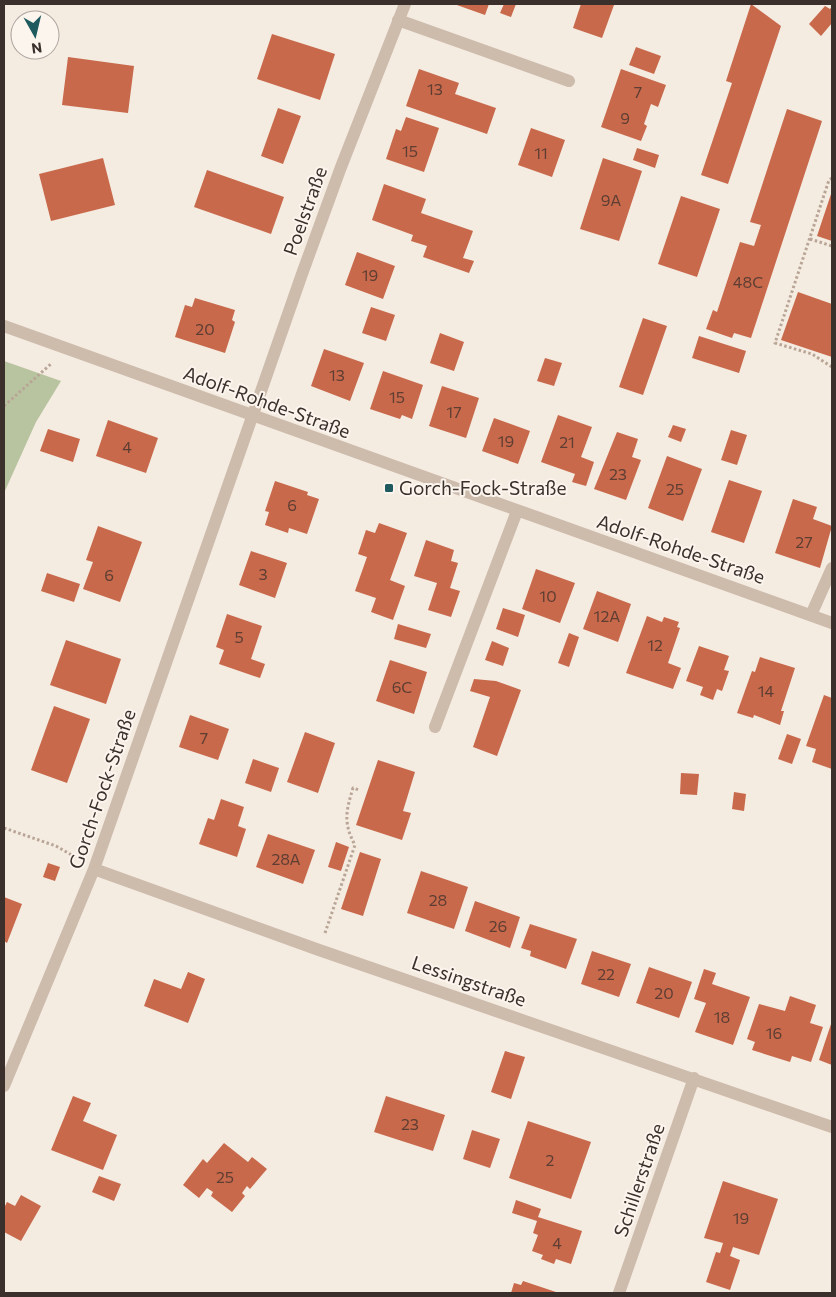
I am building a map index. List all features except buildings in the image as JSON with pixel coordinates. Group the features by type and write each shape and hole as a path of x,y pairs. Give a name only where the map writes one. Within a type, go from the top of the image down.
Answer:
{"street":[{"name":"Poelstraße","path":"253,416 337,176 405,4"},
{"path":"398,20 569,81"},
{"name":"Adolf-Rohde-Straße","path":"4,326 832,623"},
{"name":"Gorch-Fock-Straße","path":"4,1086 94,869 253,416"},
{"path":"435,727 517,511"},
{"path":"811,615 832,568"},
{"name":"Lessingstraße","path":"94,869 319,950 832,1127"},
{"name":"Schillerstraße","path":"620,1293 694,1078"}],"path":[{"path":"832,178 829,180 775,342 812,354 832,367"},
{"path":"810,239 832,246"},
{"path":"4,406 67,350"},
{"path":"319,950 355,845 350,835 346,813 353,788 359,790"},
{"path":"4,828 56,846 94,869"}],"green space":[{"path":"4,361 61,381 36,422 4,493"}],"place":[{"name":"Gorch-Fock-Straße","path":"389,488"}]}
